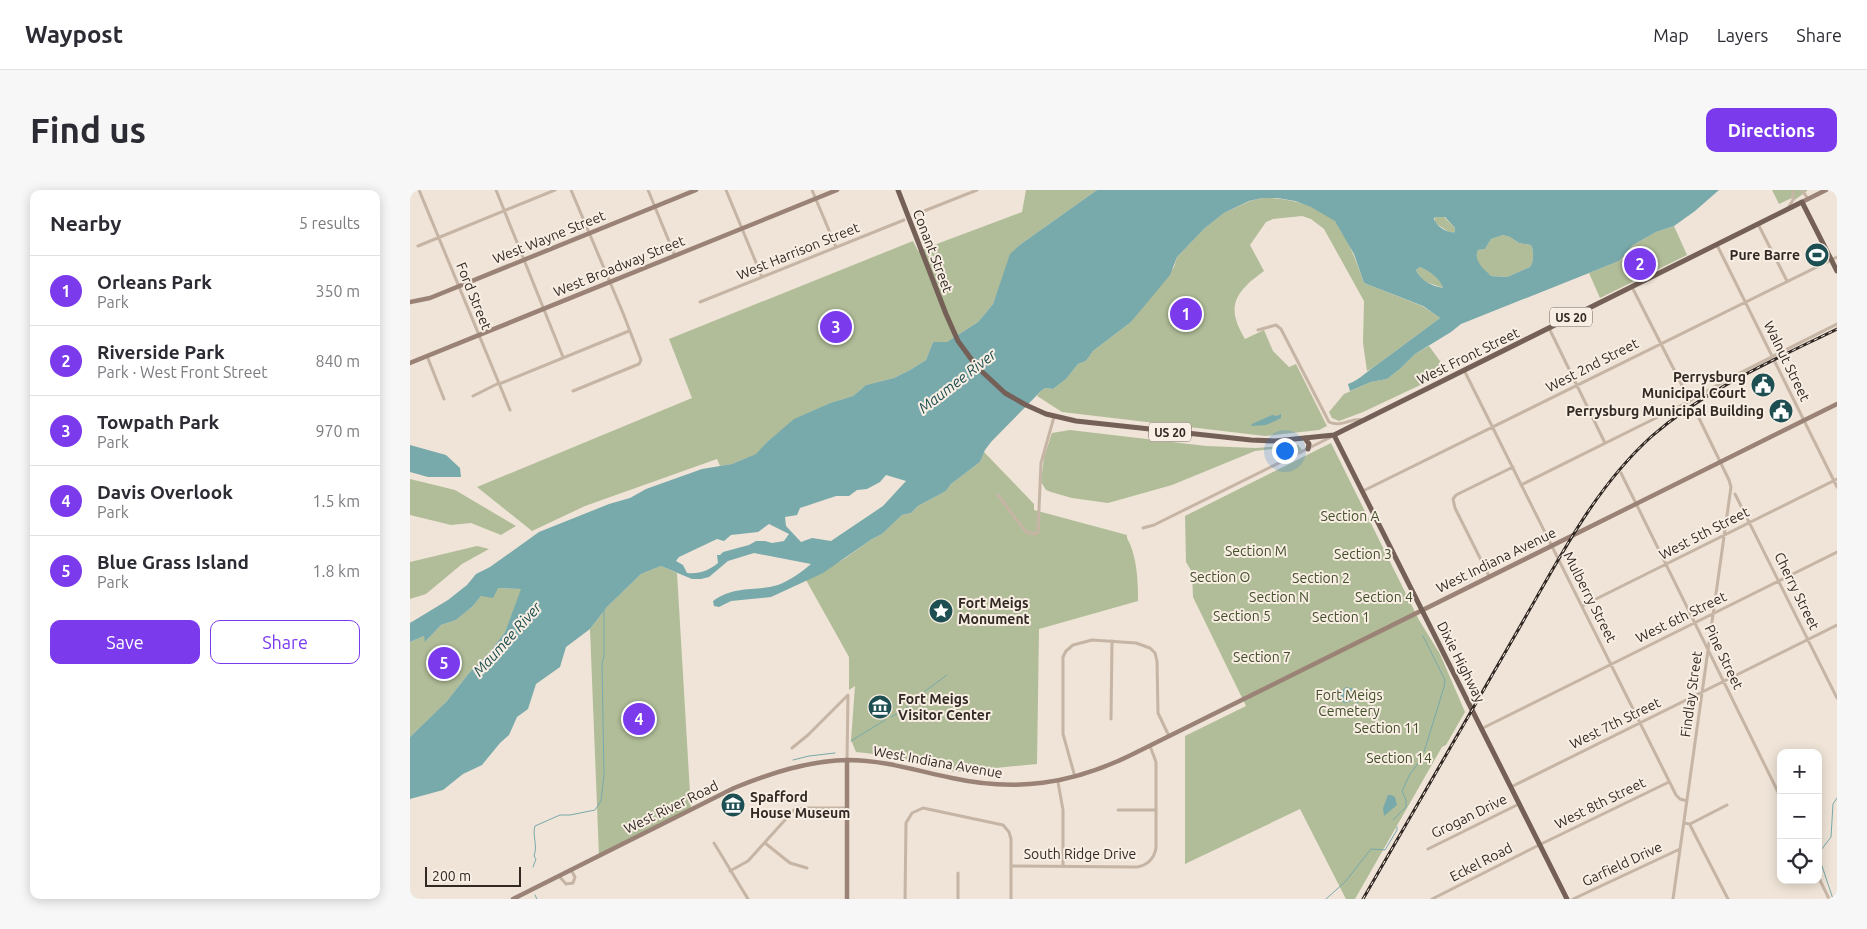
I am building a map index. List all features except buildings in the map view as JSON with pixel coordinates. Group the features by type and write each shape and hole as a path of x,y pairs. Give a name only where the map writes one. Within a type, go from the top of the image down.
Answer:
{"main road":[{"name":"West Wayne Street","path":"410,302 425,300 696,190"},
{"name":"West Broadway Street","path":"410,363 837,190"},
{"name":"Conant Street","path":"898,190 948,320 958,341 977,367 1005,393 1054,417"},
{"path":"1826,190 1802,202 1837,271"},
{"name":"West Front Street","path":"1334,435 1802,202"},
{"name":"West Indiana Avenue","path":"847,760 877,762 987,784 1014,786 1058,782 1104,768 1837,404"},
{"name":"US 20","path":"1054,417 1103,425 1251,440 1275,441 1334,435"},
{"name":"Dixie Highway","path":"1334,435 1567,899"},
{"path":"1305,438 1309,444 1308,449"},
{"path":"847,760 847,899"},
{"name":"West River Road","path":"513,899 734,788 766,775 808,764 847,760"}],"street":[{"name":"Ford Street","path":"419,190 510,410"},
{"path":"496,190 563,358"},
{"path":"418,246 555,190"},
{"path":"572,190 641,362 573,391"},
{"path":"648,190 675,256"},
{"path":"726,190 762,277"},
{"path":"812,190 836,247"},
{"path":"914,215 977,190"},
{"path":"1788,208 1793,200 1793,190"},
{"path":"1802,190 1808,199"},
{"name":"West Harrison Street","path":"700,302 904,220"},
{"path":"1758,224 1787,281"},
{"name":"Walnut Street","path":"1717,245 1837,487"},
{"name":"West 2nd Street","path":"1363,491 1837,256"},
{"path":"1632,287 1690,401"},
{"path":"1521,485 1690,401 1772,356 1837,324"},
{"path":"1258,330 1279,326 1329,422 1337,425 1357,419 1364,420"},
{"path":"1549,328 1605,443"},
{"path":"473,396 499,383 628,331"},
{"path":"427,356 444,400"},
{"name":"Mulberry Street","path":"1464,370 1669,782 1678,798 1687,801"},
{"path":"1696,412 1720,462"},
{"path":"998,495 1026,532 1035,534 1038,532 1040,473 1046,441 1054,417"},
{"name":"West Front Street","path":"1142,528 1154,525 1334,435"},
{"name":"Findlay Street","path":"1673,899 1730,492 1729,480 1720,462"},
{"path":"1489,576 1452,499 1456,495 1512,467"},
{"name":"Pine Street","path":"1621,473 1779,794"},
{"name":"West 5th Street","path":"1582,606 1835,480"},
{"name":"Cherry Street","path":"1735,494 1837,698"},
{"name":"West 6th Street","path":"1481,729 1837,552"},
{"name":"West 7th Street","path":"1510,787 1837,625"},
{"path":"1075,778 1062,734 1064,655 1069,647 1092,640 1144,644 1150,648 1155,654 1157,661 1157,708 1169,736"},
{"path":"1111,719 1112,641"},
{"path":"1831,686 1837,684"},
{"path":"792,748 808,735 848,695 847,760"},
{"name":"South Ridge Drive","path":"1011,866 1137,867 1146,864 1156,851 1156,762 1150,746"},
{"path":"1058,782 1063,818 1063,866"},
{"name":"West 8th Street","path":"1539,845 1669,782"},
{"name":"Grogan Drive","path":"1428,849 1519,804"},
{"path":"1684,823 1690,824 1727,805"},
{"path":"730,871 748,861 788,815 796,809 847,808"},
{"path":"905,899 906,823 910,814 918,809 928,809 1003,825 1008,830 1010,836 1011,899"},
{"path":"1118,810 1156,810"},
{"path":"1690,824 1728,899"},
{"path":"765,842 790,863 807,868"},
{"path":"714,843 748,899"},
{"name":"Eckel Road","path":"1432,899 1539,845"},
{"name":"Garfield Drive","path":"1573,899 1680,849"},
{"path":"559,876 566,884 573,883 575,877 571,870"},
{"path":"958,873 958,899"},
{"path":"1822,884 1829,899"}],"green space":[{"path":"1026,190 1097,190 1021,244 1011,254 993,304 978,322 947,342 933,342 926,360 910,370 894,378 866,385 853,396 830,403 795,419 767,442 757,454 732,464 720,466 717,459 585,506 532,531 477,487 692,398 669,339 913,241 918,251 1022,212"},
{"path":"1772,190 1807,191 1794,200 1794,197 1779,204"},
{"path":"1262,198 1300,203 1327,215 1334,220 1343,232 1364,283 1422,306 1440,318 1367,371 1363,343 1364,301 1324,229 1311,219 1302,216 1273,219 1266,222 1250,245 1264,271 1240,293 1235,306 1236,319 1245,339 1264,330 1273,351 1289,367 1296,364 1327,426 1319,430 1265,436 1062,412 1037,396 1045,388 1053,389 1066,379 1078,364 1086,361 1093,351 1131,322 1174,267 1177,257 1205,228 1224,213 1250,201"},
{"path":"1435,217 1444,217 1455,228 1455,232 1449,232 1435,223"},
{"path":"1674,226 1687,255 1600,298 1589,273 1619,261 1633,245 1656,232"},
{"path":"1503,235 1519,243 1531,245 1533,253 1532,262 1530,267 1507,277 1491,276 1478,261 1478,250 1485,249 1491,239"},
{"path":"1420,267 1437,278 1443,288 1426,282 1421,278 1416,270"},
{"path":"1429,346 1448,372 1363,412 1339,421 1332,418 1329,412 1344,394 1371,382 1387,379 1415,354"},
{"path":"1070,430 1206,446 1256,448 1298,445 1302,450 1284,459 1279,448 1255,451 1172,485 1108,503 1072,498 1051,492 1046,490 1041,482 1044,457 1052,433"},
{"name":"Fort Meigs Cemetery","path":"1331,443 1419,620 1440,654 1465,712 1446,745 1442,747 1355,899 1346,899 1300,809 1185,864 1185,736 1246,706 1193,597 1192,572 1186,562 1185,516"},
{"path":"984,452 1034,504 1034,510 1127,535 1136,568 1138,601 1039,629 1037,764 955,772 893,756 856,752 851,740 855,686 849,690 849,657 806,580 844,559 882,534 902,515 911,513 918,506 946,491 951,484 980,462"},
{"path":"410,479 455,490 516,526 501,535 471,523 451,525 410,515"},
{"path":"477,546 489,549 462,564 426,594 410,599 410,562"},
{"path":"661,566 677,573 691,810 599,856 590,629 607,607 641,574"},
{"path":"498,588 522,589 505,632 447,701 410,737 410,642 424,636 426,641 441,625 456,620 473,606 481,596"}],"water":[{"name":"Maumee River","path":"1097,190 1719,190 1674,226 1656,232 1633,245 1619,261 1461,324 1415,354 1387,379 1371,382 1350,391 1348,384 1440,318 1423,306 1364,283 1354,254 1335,221 1311,207 1295,201 1262,198 1249,201 1224,213 1205,228 1177,257 1170,275 1131,322 1093,351 1086,361 1078,364 1066,379 1053,389 1045,388 1041,391 991,442 980,462 951,484 946,491 918,506 911,513 902,515 882,534 823,573 771,597 731,601 719,607 714,606 713,601 721,596 737,591 778,585 796,576 811,564 754,553 728,561 709,577 701,579 692,579 661,566 641,574 607,607 590,629 566,647 560,667 536,684 528,709 517,717 509,735 482,765 463,774 443,790 410,799 410,737 447,701 505,632 521,589 498,588 493,598 481,596 473,606 456,620 441,625 425,642 424,636 410,642 410,623 448,600 467,585 476,574 490,567 539,532 609,504 630,498 646,489 702,469 732,464 756,454 794,419 830,403 853,396 866,385 894,378 910,370 926,360 933,342 947,342 978,322 993,304 1010,254 1021,244","holes":["1435,217 1445,217 1455,228 1455,232 1443,229 1434,219","1503,235 1519,243 1531,245 1533,256 1530,267 1507,277 1491,276 1477,258 1478,250 1485,249 1491,239","1420,267 1430,273 1437,278 1443,288 1427,282 1416,270","886,475 906,481 883,506 831,541 812,538 801,542 786,526 785,517 797,515 800,508 836,496 849,496 857,490 867,489 880,482","769,524 789,534 784,541 772,543 756,541 749,545 723,552 717,555 718,563 707,570 696,573 687,573 683,565 676,561 679,557 717,539 724,541 731,535 758,532"]},
{"path":"1281,414 1281,418 1266,425 1251,426 1272,415 1277,416"},
{"path":"410,445 446,455 460,468 461,477 428,477 410,472"},
{"path":"1346,687 1354,689 1358,696 1358,704 1354,700 1345,703 1340,701 1339,693"},
{"path":"1388,795 1395,797 1397,805 1384,816 1383,808"}],"waterway":[{"path":"533,867 536,859 534,856 535,826 560,815 595,810 601,801 604,775 602,663 604,656 604,610"},
{"path":"1423,636 1445,680 1424,752"},
{"path":"891,717 905,709 913,700 947,675"},
{"path":"851,741 885,720"},
{"path":"793,760 835,753"},
{"path":"1393,820 1406,807 1406,800 1402,791 1410,774 1422,758"},
{"path":"1833,899 1818,854 1831,837 1833,804 1837,798"},
{"path":"1326,899 1345,882 1371,849 1385,850 1397,827"},
{"path":"535,895 537,899"}],"railway":[{"path":"1363,899 1560,557 1592,505 1610,481 1652,436 1695,404 1765,364 1837,329"}],"place":[{"name":"Pure Barre","path":"1817,255"},
{"name":"Riverside Park","path":"1640,264"},
{"name":"Orleans Park","path":"1186,314"},
{"name":"Towpath Park","path":"836,327"},
{"name":"Perrysburg Municipal Court","path":"1763,385"},
{"name":"Perrysburg Municipal Building","path":"1781,411"},
{"name":"Fort Meigs Monument","path":"941,611"},
{"name":"Blue Grass Island","path":"444,663"},
{"name":"Fort Meigs Visitor Center","path":"880,707"},
{"name":"Davis Overlook","path":"639,719"},
{"name":"Spafford House Museum","path":"733,805"}],"park label":[{"name":"Section A","path":"1350,516"},
{"name":"Section M","path":"1256,551"},
{"name":"Section 3","path":"1363,554"},
{"name":"Section O","path":"1220,577"},
{"name":"Section 2","path":"1321,578"},
{"name":"Section N","path":"1279,597"},
{"name":"Section 4","path":"1384,597"},
{"name":"Section 5","path":"1242,616"},
{"name":"Section 1","path":"1341,617"},
{"name":"Section 7","path":"1262,657"},
{"name":"Section 11","path":"1387,728"},
{"name":"Section 14","path":"1399,758"}]}
